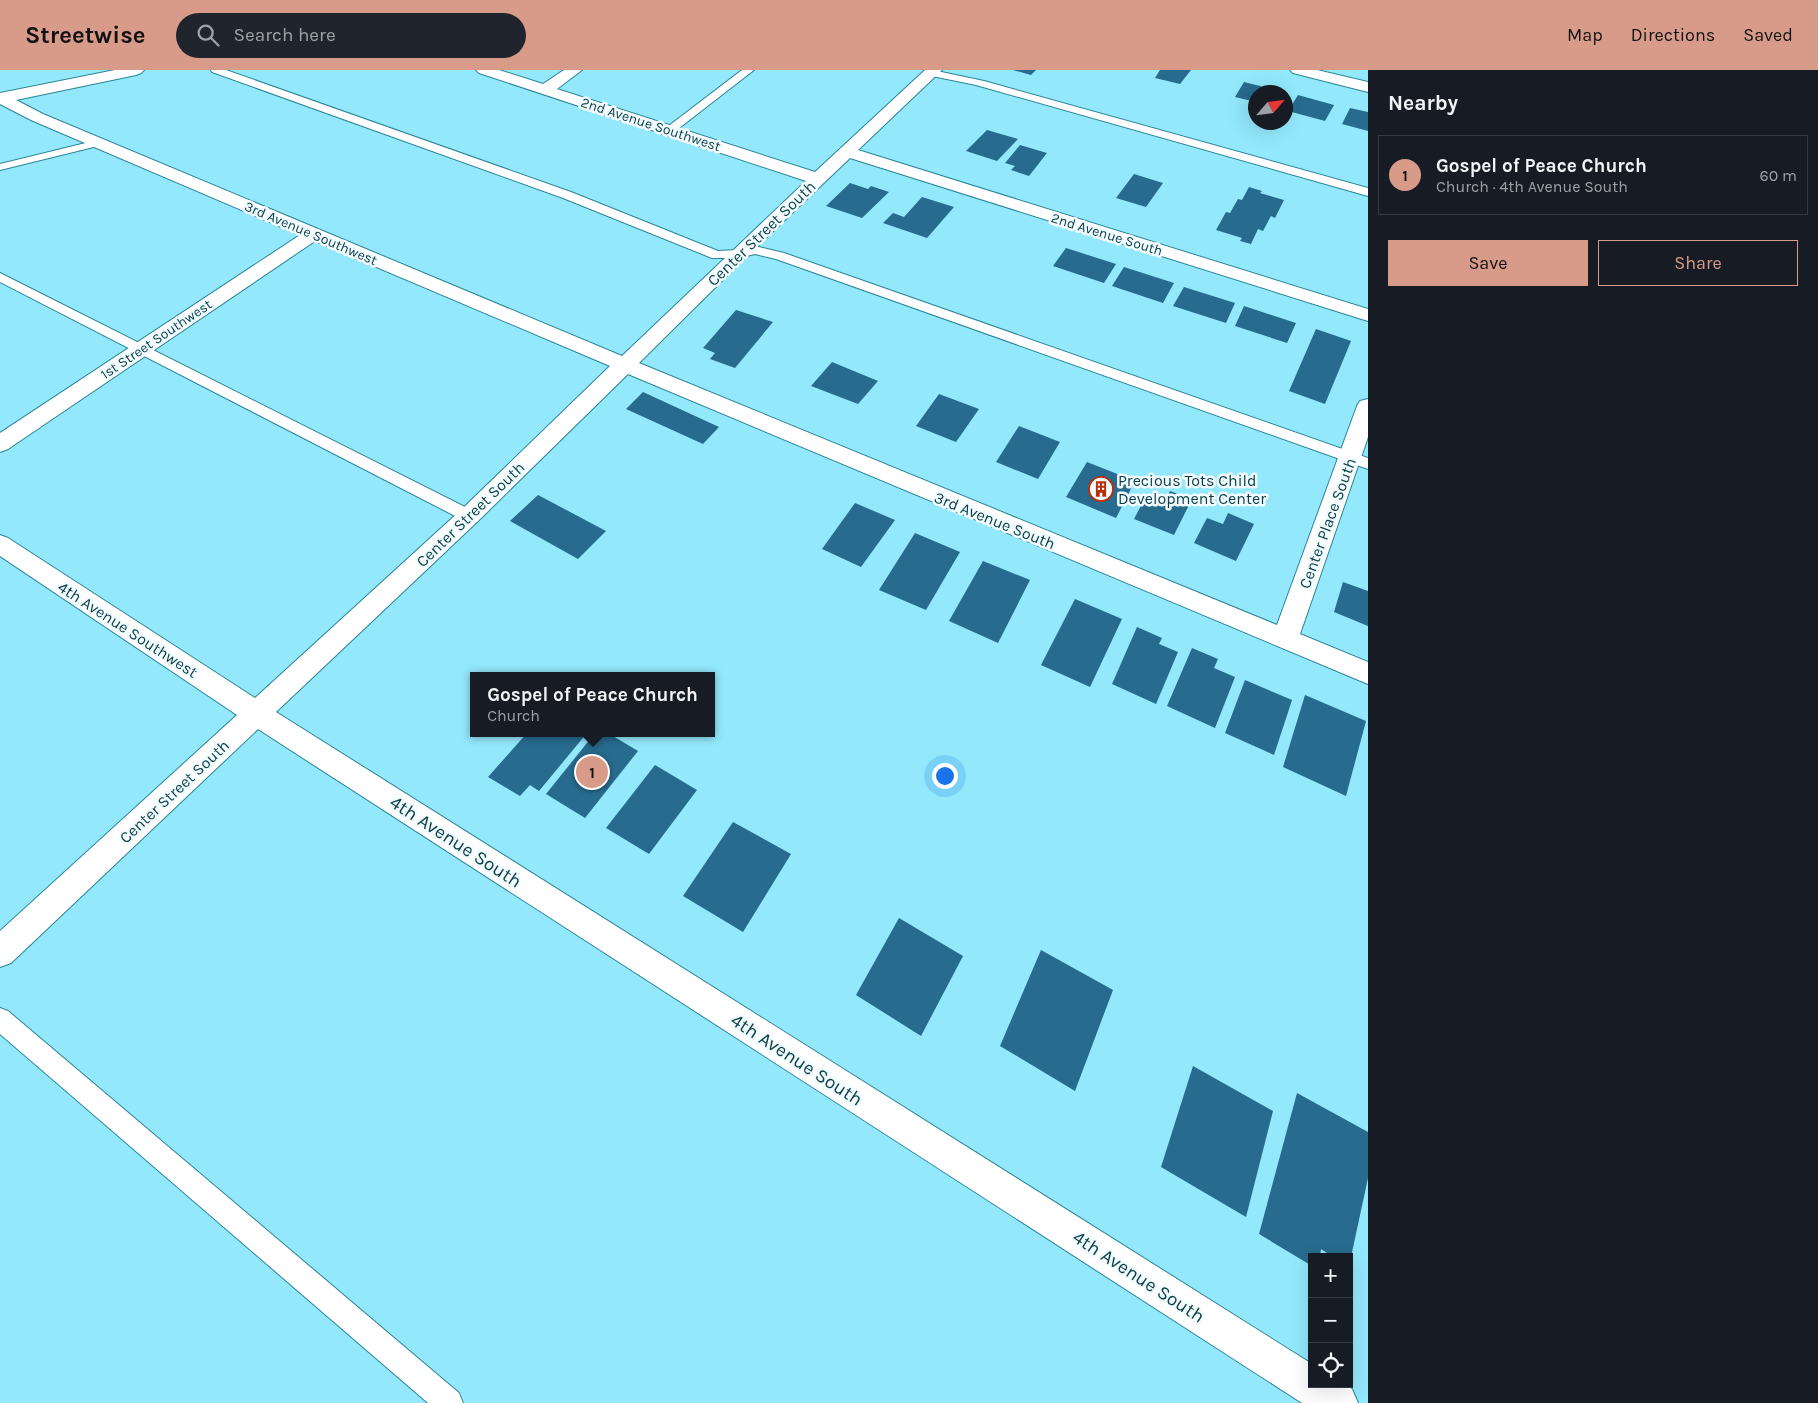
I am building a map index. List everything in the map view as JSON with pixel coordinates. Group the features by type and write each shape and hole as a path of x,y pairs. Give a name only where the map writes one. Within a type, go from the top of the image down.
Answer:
{"street":[{"path":"0,99 136,70"},
{"name":"2nd Avenue Southwest","path":"484,70 818,179"},
{"path":"545,90 574,70"},
{"path":"1298,70 1368,87"},
{"name":"Center Street South","path":"0,952 469,516 738,254 932,72"},
{"name":"3rd Avenue Southwest","path":"0,99 37,117 623,365"},
{"name":"2nd Avenue South","path":"847,152 1368,316"},
{"name":"1st Street Southwest","path":"0,444 312,234"},
{"name":"3rd Avenue South","path":"623,365 1017,530 1368,673"},
{"name":"Center Place South","path":"1285,638 1359,461 1368,406"},
{"name":"4th Avenue Southwest","path":"0,544 257,714"},
{"name":"4th Avenue South","path":"257,714 1338,1403"}],"lane":[{"path":"216,70 567,194 716,255 738,254 755,250 780,256 1359,461"},
{"path":"670,130 749,70"},
{"path":"932,72 980,83 1368,192"},
{"path":"0,167 98,143"},
{"path":"0,277 469,516"},
{"path":"0,1019 449,1403"}],"building":[{"path":"1013,70 1036,70 1031,75"},
{"path":"1160,70 1191,70 1180,84 1155,78"},
{"path":"1244,82 1256,85 1248,85 1248,100 1235,97"},
{"path":"1298,95 1334,105 1325,121 1293,112 1293,103"},
{"path":"1350,108 1368,112 1368,131 1342,124"},
{"path":"987,130 1018,139 997,161 966,151"},
{"path":"1020,145 1047,153 1029,176 1011,170 1015,166 1005,163"},
{"path":"1134,174 1163,183 1146,207 1116,198"},
{"path":"850,183 868,189 871,186 889,192 862,218 826,206"},
{"path":"1249,187 1262,191 1260,193 1284,200 1275,218 1271,216 1263,231 1258,229 1251,244 1240,241 1242,238 1216,230 1226,212 1230,213 1238,199 1242,200"},
{"path":"922,197 954,207 927,238 883,223 893,213 904,217"},
{"path":"1066,248 1116,264 1104,283 1053,266"},
{"path":"1124,267 1174,283 1163,303 1112,286"},
{"path":"1184,287 1235,303 1226,323 1173,306"},
{"path":"1244,306 1296,323 1287,343 1235,326"},
{"path":"736,310 773,322 735,368 710,359 715,353 703,348"},
{"path":"1316,329 1351,341 1325,404 1289,391"},
{"path":"832,362 878,381 858,404 811,386"},
{"path":"643,392 719,427 703,444 626,409"},
{"path":"939,394 979,409 956,442 916,426"},
{"path":"1019,426 1060,442 1038,479 996,462"},
{"name":"Precious Tots Child Development Center","path":"1087,462 1135,481 1116,518 1066,497"},
{"path":"1170,491 1192,499 1174,535 1134,519 1147,494 1165,501"},
{"path":"538,495 606,531 578,559 510,521"},
{"path":"855,503 895,520 861,567 822,549"},
{"path":"1228,513 1254,524 1236,561 1194,543 1207,518 1223,524"},
{"path":"915,533 960,552 926,610 879,590"},
{"path":"983,561 1030,580 998,643 949,621"},
{"path":"1343,582 1368,591 1368,626 1334,612"},
{"path":"1075,599 1122,619 1090,687 1041,665"},
{"path":"1137,627 1162,638 1159,644 1178,652 1156,704 1112,684"},
{"path":"1192,648 1218,659 1214,668 1235,677 1215,728 1167,706"},
{"path":"1245,680 1292,700 1274,755 1225,733"},
{"path":"1305,695 1366,721 1346,796 1283,767"},
{"path":"523,737 584,737 539,791 530,785 520,796 488,777"},
{"path":"592,737 615,737 638,751 585,818 546,794"},
{"path":"655,765 697,790 649,854 606,828"},
{"path":"733,822 791,854 743,932 683,896"},
{"path":"899,918 963,956 921,1036 856,995"},
{"path":"1041,950 1113,990 1075,1091 1000,1046"},
{"path":"1193,1066 1273,1111 1246,1217 1161,1167"},
{"path":"1297,1093 1368,1132 1368,1178 1352,1253 1327,1253 1321,1249 1320,1253 1308,1253 1308,1264 1259,1234"}],"place":[{"name":"Precious Tots Child Development Center","path":"1101,489"},
{"name":"Gospel of Peace Church","path":"592,772"}]}
